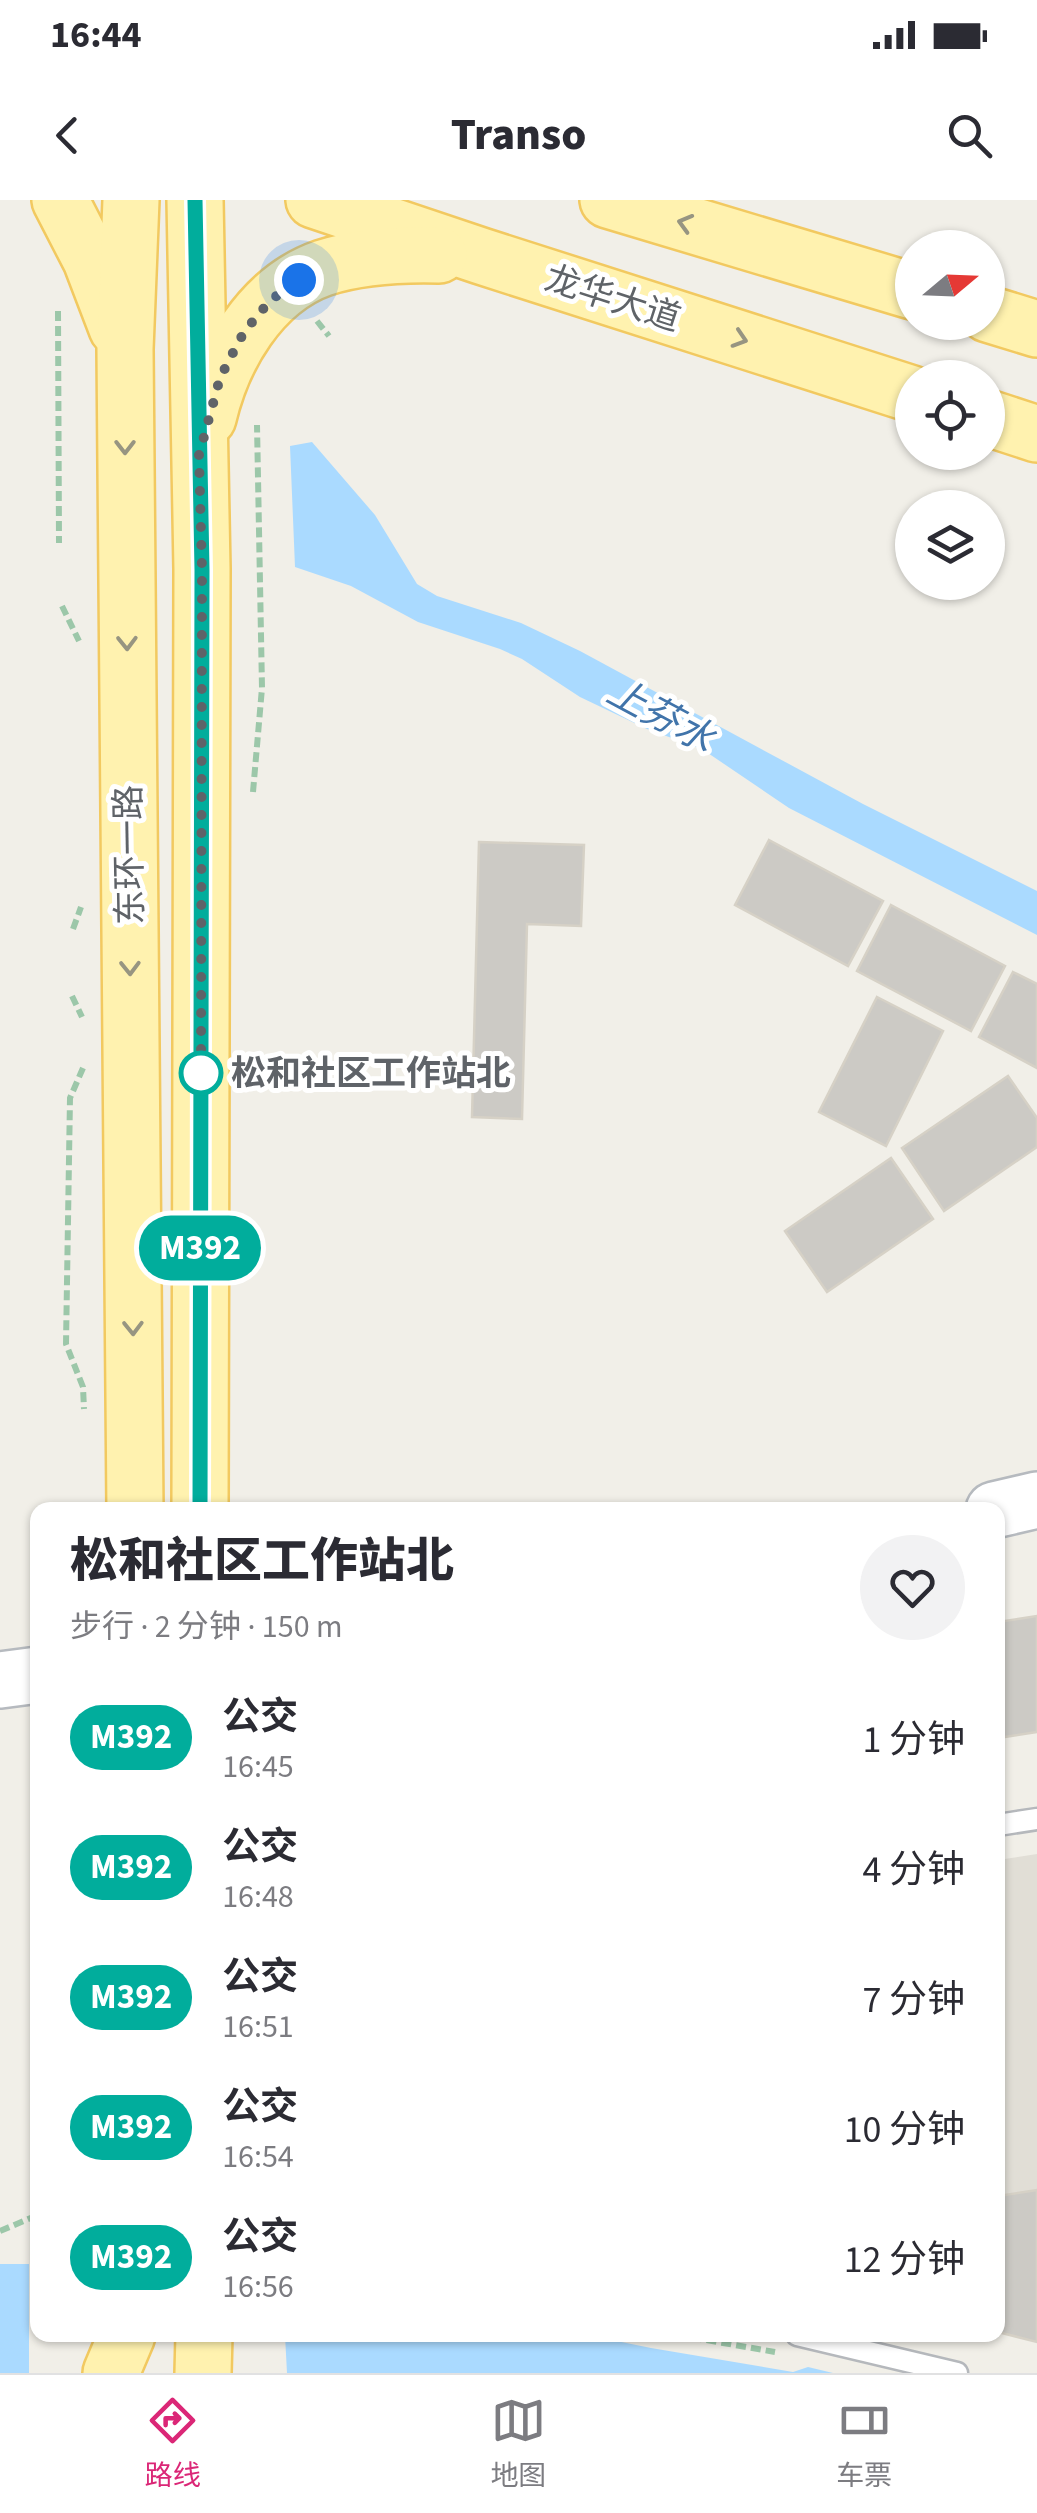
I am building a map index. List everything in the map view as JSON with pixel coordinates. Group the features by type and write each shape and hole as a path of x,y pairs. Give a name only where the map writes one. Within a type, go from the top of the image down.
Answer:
{"main road":[{"path":"60,200 91,260 125,350"},
{"name":"东环一路","path":"132,200 125,350 135,1502"},
{"name":"东环一路","path":"195,200 209,375 199,455 200,1502"},
{"name":"龙华大道","path":"314,200 895,389"},
{"path":"608,200 895,286"},
{"path":"209,375 275,297 318,270 402,254 482,256"},
{"path":"1005,319 1037,329"},
{"path":"1005,424 1037,434"},
{"path":"111,2373 125,2342"},
{"path":"128,2342 129,2373"}],"street":[{"path":"1005,1507 1037,1500"},
{"path":"0,1680 30,1677"}],"lane":[{"path":"1005,1824 1037,1819"},
{"path":"826,2342 957,2373"}],"path":[{"path":"58,330 59,544"},
{"path":"253,792 262,688 257,424"},
{"path":"70,1098 66,1344 83,1387 84,1422"},
{"path":"0,2231 30,2218"},
{"path":"713,2342 777,2352"}],"shaded area":[{"path":"1037,1854 1037,2342 1005,2334 1005,1859"}],"water":[{"name":"上芬水","path":"312,442 375,515 417,584 437,596 521,623 580,651 863,804 1037,891 1037,935 789,808 702,749 647,729 580,697 522,659 418,622 351,586 295,567 290,446"},
{"path":"0,2264 30,2264 30,2342 621,2342 793,2372 808,2367 833,2373 0,2373"}],"pier":[{"path":"29,2259 30,2342 285,2342 287,2373 29,2373"}],"building":[{"path":"769,840 883,901 848,966 735,905"},
{"path":"479,842 584,845 581,926 527,924 522,1119 472,1117"},
{"path":"891,905 1005,966 971,1031 857,971"},
{"path":"1013,972 1037,984 1037,1068 979,1037"},
{"path":"877,997 943,1031 886,1146 819,1112"},
{"path":"1008,1076 1037,1118 1037,1147 944,1211 902,1148"},
{"path":"891,1158 933,1219 827,1292 785,1231"},
{"path":"1037,1616 1037,1732 1005,1737 1005,1621"},
{"path":"1037,2190 1037,2342 1005,2334 1005,2195"}],"bus line":[{"name":"M392","path":"195,200 202,570 200,1502"}],"place":[{"name":"松和社区工作站北","path":"201,1073"}],"route":[{"path":"201,1073 201,1079 199,455 220,378 240,339 275,297 299,280"}]}
